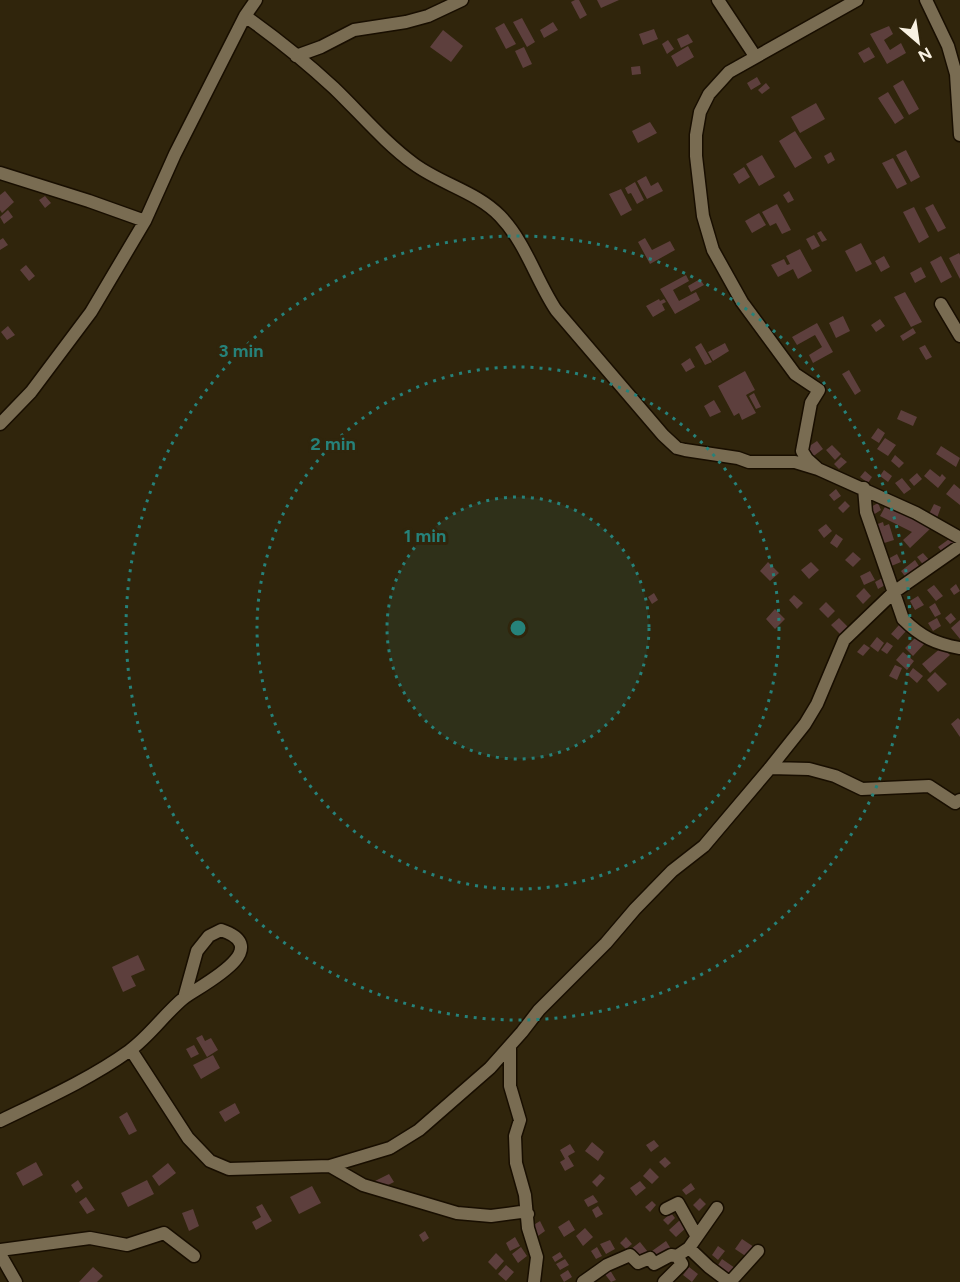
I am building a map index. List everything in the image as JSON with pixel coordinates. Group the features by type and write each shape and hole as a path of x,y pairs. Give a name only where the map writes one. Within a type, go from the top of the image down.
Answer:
{"street":[{"path":"0,424 31,392 91,312 145,221 175,154 245,16 256,0"},
{"path":"296,56 321,47 354,30 406,22 428,16 462,0"},
{"path":"718,0 755,56"},
{"path":"818,469 802,451 811,403 819,390 795,375 742,302 713,250 703,216 696,156 699,112 710,94 729,72 857,0"},
{"path":"926,0 948,46 956,74 960,135"},
{"path":"245,16 333,87 413,163 432,176 488,205 501,217 522,245 556,310 670,442 685,450 738,458 749,462 795,462 818,469 916,513 960,538"},
{"path":"0,173 145,221"},
{"path":"941,304 960,336"},
{"path":"864,488 866,512 903,620 916,632 940,645 960,648"},
{"path":"130,1050 188,1138 210,1161 229,1169 330,1166 390,1148 419,1130 490,1068 539,1010 606,943 642,902 672,871 704,846 770,768 817,704 844,640 894,592 960,546"},
{"path":"770,768 809,769 835,776 862,789 929,786 955,802 960,800"},
{"path":"0,1121 95,1072 130,1050 184,998 233,966 239,955 240,944 233,934 221,930 209,936 197,951 184,998"},
{"path":"510,1046 510,1086 520,1120 515,1136 516,1163 528,1214 528,1228 537,1257 534,1282"},
{"path":"330,1166 363,1185 457,1213 491,1216 521,1212 528,1214"},
{"path":"666,1209 678,1203 696,1235"},
{"path":"583,1282 607,1264 630,1255 638,1263 650,1258 654,1264 671,1255 677,1256 689,1248 717,1208"},
{"path":"16,1282 0,1252 90,1238 127,1245 164,1233 194,1256"},
{"path":"689,1248 709,1267 730,1282 758,1251"},
{"path":"664,1282 682,1264 677,1256"}],"building":[{"path":"579,0 587,15 580,19 571,2"},
{"path":"597,0 619,0 601,8"},
{"path":"522,18 535,42 527,47 513,22"},
{"path":"553,22 558,30 544,38 540,30"},
{"path":"504,23 516,44 506,49 495,28"},
{"path":"889,26 893,34 884,40 890,50 901,43 906,53 887,64 870,34"},
{"path":"654,29 658,39 643,45 639,34"},
{"path":"443,30 463,46 451,62 430,47"},
{"path":"688,34 693,42 681,48 677,39"},
{"path":"668,40 674,49 667,54 662,44"},
{"path":"688,46 694,57 677,67 671,56"},
{"path":"524,47 532,64 523,68 515,51"},
{"path":"869,47 875,57 864,63 858,53"},
{"path":"640,66 641,74 632,75 631,67"},
{"path":"757,77 761,84 751,90 747,83"},
{"path":"903,80 919,109 909,115 893,86"},
{"path":"766,83 770,88 762,94 758,90"},
{"path":"888,92 904,118 895,124 878,98"},
{"path":"816,103 825,119 800,133 791,117"},
{"path":"650,122 657,133 638,143 632,131"},
{"path":"795,131 812,158 795,168 779,141"},
{"path":"906,150 920,177 911,182 896,155"},
{"path":"831,152 835,160 828,164 824,156"},
{"path":"762,155 775,177 759,186 746,164"},
{"path":"893,158 907,184 897,189 882,163"},
{"path":"744,167 750,177 739,184 733,174"},
{"path":"646,176 651,186 658,182 663,191 647,199 637,181"},
{"path":"635,182 644,200 637,204 625,188"},
{"path":"621,189 632,210 621,216 609,194"},
{"path":"5,191 14,202 2,213 0,195"},
{"path":"789,191 794,200 788,203 783,195"},
{"path":"45,196 51,203 45,208 39,200"},
{"path":"777,204 791,230 782,234 776,223 770,226 762,212"},
{"path":"933,204 946,228 938,232 925,208"},
{"path":"914,207 929,237 919,243 903,212"},
{"path":"8,210 13,217 4,224 0,217"},
{"path":"759,213 766,225 752,233 745,221"},
{"path":"821,231 827,240 822,242 817,233"},
{"path":"814,235 820,246 812,250 806,239"},
{"path":"3,238 8,245 0,250 0,240"},
{"path":"645,238 652,250 670,241 675,250 650,264 638,242"},
{"path":"861,243 872,264 856,272 845,251"},
{"path":"800,249 812,271 798,279 793,269 778,277 771,265 784,259 787,265 790,264 786,256"},
{"path":"959,253 960,255 960,279 949,258"},
{"path":"884,256 890,267 881,272 875,261"},
{"path":"941,256 952,277 941,283 930,262"},
{"path":"26,265 35,276 29,281 20,270"},
{"path":"921,267 926,277 915,283 910,273"},
{"path":"686,275 689,281 673,290 679,301 696,292 700,300 675,314 660,289"},
{"path":"700,279 704,285 691,292 688,286"},
{"path":"905,292 922,322 911,327 894,297"},
{"path":"659,299 660,301 664,299 666,302 662,304 665,310 653,317 646,306"},
{"path":"843,316 850,331 836,338 829,323"},
{"path":"880,319 885,326 876,332 871,325"},
{"path":"817,323 833,352 813,363 809,355 822,347 815,335 797,345 792,337"},
{"path":"8,326 15,335 7,340 1,332"},
{"path":"913,328 916,333 903,341 900,336"},
{"path":"701,343 712,362 705,365 695,347"},
{"path":"725,343 729,351 713,361 708,352"},
{"path":"925,345 932,357 926,360 919,348"},
{"path":"690,358 695,367 686,372 681,364"},
{"path":"849,370 861,391 855,395 842,374"},
{"path":"745,371 755,390 746,395 756,413 742,420 739,413 734,416 718,386"},
{"path":"754,393 761,407 756,409 749,396"},
{"path":"714,400 721,412 710,417 704,406"},
{"path":"901,410 917,417 913,426 897,419"},
{"path":"878,428 885,433 879,443 871,438"},
{"path":"885,438 896,445 888,456 877,449"},
{"path":"817,441 823,449 811,458 805,449"},
{"path":"832,445 841,454 835,460 826,450"},
{"path":"941,446 960,458 956,467 936,454"},
{"path":"895,455 904,463 899,468 891,461"},
{"path":"841,457 847,462 839,469 834,464"},
{"path":"930,469 940,477 942,474 946,478 938,488 924,476"},
{"path":"884,470 892,476 888,482 880,476"},
{"path":"865,471 872,477 868,483 860,477"},
{"path":"917,473 922,479 914,486 909,480"},
{"path":"902,478 911,489 904,494 895,483"},
{"path":"954,484 960,489 960,505 946,494"},
{"path":"836,489 841,496 834,501 829,495"},
{"path":"845,501 850,506 843,513 838,508"},
{"path":"878,503 881,510 873,515 869,508"},
{"path":"934,504 941,507 937,518 929,514"},
{"path":"886,505 931,528 910,548 903,540 912,532 880,516"},
{"path":"883,522 884,526 889,524 894,540 881,544 875,525"},
{"path":"826,524 832,531 824,538 818,530"},
{"path":"836,534 843,539 837,548 830,543"},
{"path":"952,537 956,543 943,553 938,547"},
{"path":"853,552 861,559 853,567 845,560"},
{"path":"923,553 931,562 925,567 917,557"},
{"path":"897,554 901,562 889,567 886,560"},
{"path":"915,560 921,569 907,579 901,571"},
{"path":"768,562 779,573 770,581 760,571"},
{"path":"811,562 819,570 809,579 801,570"},
{"path":"870,571 875,580 864,585 860,576"},
{"path":"884,577 887,584 878,589 875,582"},
{"path":"956,584 960,591 954,595 950,589"},
{"path":"934,585 943,596 936,601 927,590"},
{"path":"864,588 871,596 863,604 856,596"},
{"path":"654,593 658,600 652,604 648,597"},
{"path":"794,595 803,603 797,609 789,600"},
{"path":"918,596 924,605 915,610 910,601"},
{"path":"826,602 835,611 828,618 819,609"},
{"path":"935,603 941,614 935,617 929,607"},
{"path":"775,609 785,619 775,629 766,619"},
{"path":"951,613 956,619 950,624 945,618"},
{"path":"839,618 848,627 841,635 831,625"},
{"path":"937,618 941,626 933,631 928,623"},
{"path":"960,620 960,639 951,628"},
{"path":"899,625 906,631 898,640 891,634"},
{"path":"918,635 926,642 913,656 905,648"},
{"path":"877,637 884,643 878,652 870,646"},
{"path":"887,642 893,646 887,654 881,650"},
{"path":"864,644 870,648 863,656 857,652"},
{"path":"942,647 950,655 930,673 922,664"},
{"path":"903,652 914,661 907,670 896,660"},
{"path":"895,665 902,668 897,680 889,676"},
{"path":"913,668 923,676 917,683 908,675"},
{"path":"935,672 947,684 938,692 927,680"},
{"path":"958,718 960,720 960,737 951,724"},
{"path":"138,955 145,970 131,976 136,986 123,992 112,967"},
{"path":"202,1035 205,1041 211,1038 218,1050 207,1057 196,1038"},
{"path":"194,1045 199,1054 191,1058 186,1049"},
{"path":"213,1055 220,1068 201,1079 193,1065"},
{"path":"235,1103 240,1113 225,1122 219,1112"},
{"path":"127,1112 137,1131 129,1135 119,1117"},
{"path":"654,1140 659,1146 651,1152 646,1145"},
{"path":"592,1142 604,1152 598,1161 585,1151"},
{"path":"570,1144 575,1152 568,1156 574,1166 565,1171 560,1162 565,1159 560,1150"},
{"path":"665,1157 671,1163 665,1168 659,1162"},
{"path":"36,1162 43,1175 23,1186 16,1173"},
{"path":"168,1163 176,1173 159,1186 152,1176"},
{"path":"650,1168 659,1177 652,1184 643,1176"},
{"path":"389,1174 394,1182 380,1189 375,1181"},
{"path":"600,1174 605,1178 597,1187 592,1182"},
{"path":"78,1180 83,1188 76,1193 71,1185"},
{"path":"147,1180 154,1194 128,1207 121,1193"},
{"path":"640,1181 646,1188 636,1196 630,1188"},
{"path":"691,1183 695,1189 686,1195 682,1190"},
{"path":"312,1186 321,1203 299,1214 290,1197"},
{"path":"593,1195 598,1202 588,1207 584,1200"},
{"path":"86,1197 95,1210 87,1214 79,1202"},
{"path":"700,1198 706,1204 699,1211 693,1205"},
{"path":"652,1201 656,1205 650,1212 645,1207"},
{"path":"262,1204 272,1221 256,1230 252,1222 261,1217 256,1207"},
{"path":"598,1206 603,1214 596,1218 592,1210"},
{"path":"193,1209 199,1226 189,1231 182,1213"},
{"path":"671,1213 675,1218 668,1225 663,1220"},
{"path":"569,1220 575,1230 564,1237 558,1227"},
{"path":"680,1220 687,1227 676,1237 669,1230"},
{"path":"540,1221 545,1231 538,1236 532,1226"},
{"path":"585,1228 593,1237 583,1246 576,1236"},
{"path":"425,1231 429,1238 423,1242 419,1235"},
{"path":"515,1237 520,1246 510,1251 506,1243"},
{"path":"626,1237 632,1244 626,1249 620,1243"},
{"path":"742,1239 754,1247 747,1257 735,1249"},
{"path":"610,1240 615,1249 606,1254 600,1244"},
{"path":"666,1241 671,1249 657,1259 652,1251"},
{"path":"640,1242 648,1252 639,1259 631,1249"},
{"path":"718,1246 725,1251 718,1260 712,1255"},
{"path":"521,1247 527,1256 518,1263 512,1254"},
{"path":"597,1247 602,1256 596,1259 591,1251"},
{"path":"560,1252 563,1257 555,1262 552,1257"},
{"path":"496,1253 504,1261 496,1270 488,1262"},
{"path":"565,1259 569,1265 560,1270 556,1264"},
{"path":"722,1259 735,1268 728,1277 716,1268"},
{"path":"506,1265 514,1272 506,1281 498,1274"},
{"path":"93,1267 103,1276 97,1282 79,1282"},
{"path":"689,1267 698,1274 692,1282 683,1275"},
{"path":"568,1270 572,1277 564,1282 560,1275"},
{"path":"610,1270 616,1280 611,1282 604,1273"}]}
